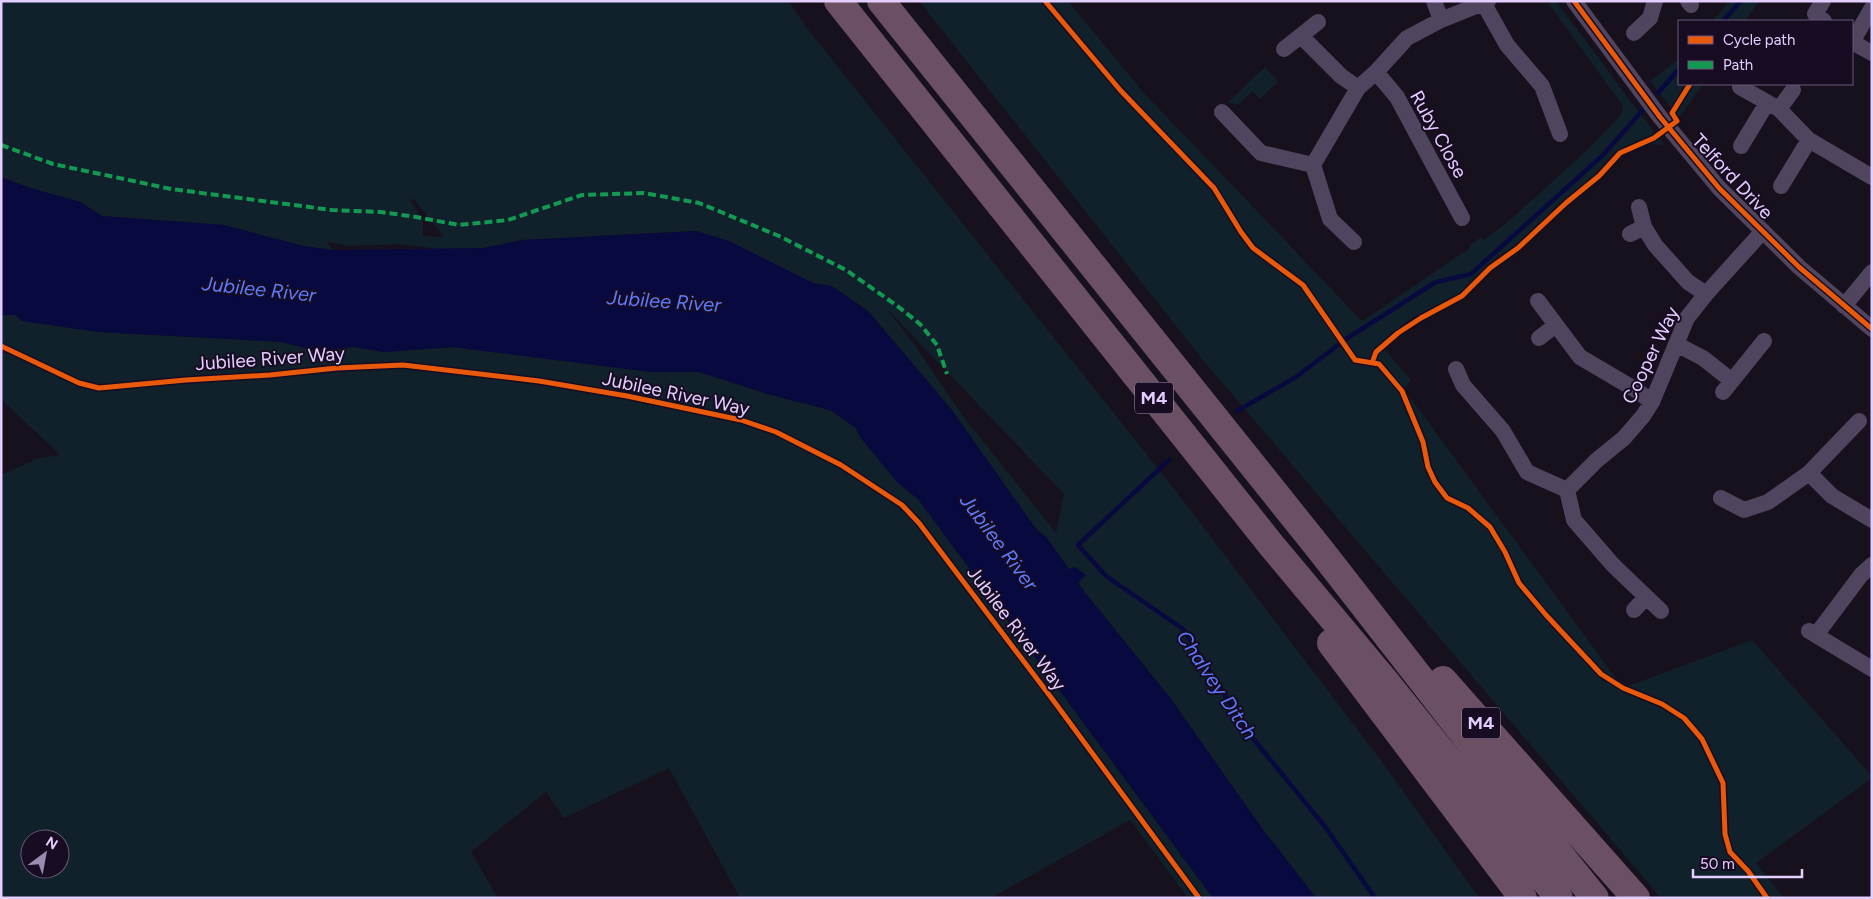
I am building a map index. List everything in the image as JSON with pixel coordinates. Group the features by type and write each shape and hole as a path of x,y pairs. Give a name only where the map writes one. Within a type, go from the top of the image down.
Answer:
{"highway":[{"name":"M4","path":"838,1 1272,546 1385,681 1559,898"},
{"name":"M4","path":"881,1 1322,552 1494,773 1595,898"},
{"name":"M4","path":"1272,546 1336,650 1523,898"},
{"name":"M4","path":"1322,552 1449,686 1636,898"}],"street":[{"path":"1434,1 1442,20"},
{"name":"Telford Drive","path":"1574,1 1660,117 1719,188 1799,267 1872,329"},
{"path":"1634,33 1650,18 1655,1"},
{"path":"1823,1 1815,14 1823,20"},
{"path":"1354,242 1330,219 1313,164 1358,88 1376,72 1407,38 1442,20 1486,3 1507,45 1542,86 1560,134"},
{"path":"1853,40 1872,8"},
{"path":"1284,49 1318,22"},
{"path":"1301,36 1341,76 1358,88"},
{"path":"1853,43 1872,53"},
{"name":"Ruby Close","path":"1376,72 1397,97 1462,218"},
{"path":"1740,87 1773,106 1809,140 1872,177"},
{"path":"1741,146 1773,106 1793,90"},
{"path":"1222,112 1261,153 1313,164"},
{"path":"1781,186 1809,140"},
{"path":"1639,208 1637,231 1655,245 1688,282 1706,294"},
{"name":"Cooper Way","path":"1567,490 1597,460 1624,438 1643,416 1652,402 1687,318 1706,294 1764,231"},
{"path":"1844,306 1872,272"},
{"path":"1538,301 1580,357 1636,390 1652,402"},
{"path":"1539,338 1556,325"},
{"path":"1676,344 1703,358 1728,386 1764,341"},
{"path":"1456,369 1463,385 1503,430 1527,472 1567,490 1574,520 1613,565 1661,611"},
{"path":"1721,498 1744,510 1768,502 1809,473 1859,421"},
{"path":"1809,473 1832,496 1872,520"},
{"path":"1872,566 1861,575 1812,633 1872,669"},
{"path":"1634,610 1646,597"}],"shaded area":[{"path":"1,1 788,1 807,28 1179,495 1389,771 1479,898 1316,898 1261,827 1171,699 1087,595 1078,582 1085,575 1069,570 1046,537 1036,529 951,409 868,311 832,286 813,283 729,241 696,231 522,240 484,248 439,249 400,244 349,246 327,242 333,250 303,246 224,225 102,216 80,202 30,188 1,177","holes":["414,199 443,236 443,237 423,236 423,220 410,200","885,307 1064,494 1056,533 963,416 914,344"]},
{"path":"919,1 1068,1 1144,93 1362,321 1470,248 1469,246 1481,237 1484,240 1510,220 1586,151 1620,116 1623,106 1549,4 1555,1 1665,145 1652,144 1625,148 1609,159 1521,241 1487,265 1458,295 1413,317 1380,344 1411,380 1404,389 1623,688 1752,640 1872,776 1872,778 1756,863 1784,898 1661,898 1203,360"},
{"path":"1730,1 1759,1 1746,20 1713,20"},
{"path":"1678,60 1678,85 1702,85 1679,118 1650,81"},
{"path":"1265,67 1278,82 1260,99 1253,91 1239,104 1227,103"},
{"path":"1,315 16,315 22,321 99,332 282,342 317,351 353,347 384,352 452,347 651,372 699,372 771,395 830,410 856,428 860,437 898,483 918,499 1213,898 1188,898 1130,820 991,898 740,898 669,768 564,818 546,792 471,852 498,898 1,898 1,475 39,458 60,455 1,399"}],"water":[{"name":"Jubilee River","path":"1,177 30,188 80,202 102,216 224,225 303,246 333,250 484,248 522,240 696,231 729,241 813,283 832,286 868,311 951,409 1036,529 1046,537 1069,569 1075,567 1086,575 1078,583 1171,699 1261,827 1316,898 1213,898 918,499 898,483 860,437 856,428 830,410 771,395 699,372 651,372 452,347 384,352 353,347 317,351 282,342 99,332 22,321 16,315 1,315"}],"waterway":[{"name":"Chalvey Ditch","path":"1724,20 1741,1"},
{"name":"Chalvey Ditch","path":"1658,93 1678,70"},
{"name":"Chalvey Ditch","path":"1237,411 1296,377 1346,339 1436,282 1471,274 1603,155 1642,111"},
{"name":"Chalvey Ditch","path":"1169,460 1078,545 1106,576 1183,629 1251,736 1326,828 1375,898"}],"marked path":[{"path":"1,145 53,164 171,189 332,210 381,212 459,225 508,220 582,195 644,193 699,203 779,236 846,270 920,324 937,345 947,374"}],"cycle path":[{"path":"1045,1 1121,91 1214,188 1253,248 1303,285 1355,360 1379,364 1402,391 1423,442 1428,467 1435,482 1447,498 1468,508 1490,527 1505,552 1519,583 1546,615 1601,674 1623,688 1662,704 1684,718 1702,739 1723,783 1725,834 1730,852 1748,871 1767,898"},
{"path":"1574,1 1660,117 1719,188 1799,267 1872,329"},
{"path":"1372,363 1376,352 1398,333 1462,296 1490,268 1518,248 1566,203 1599,176 1620,153 1654,138 1677,121 1672,113 1689,85"},
{"name":"Jubilee River Way","path":"1,346 79,383 99,388 337,368 403,365 539,381 627,396 741,420 776,432 841,465 902,505 919,523 1199,898"}]}
